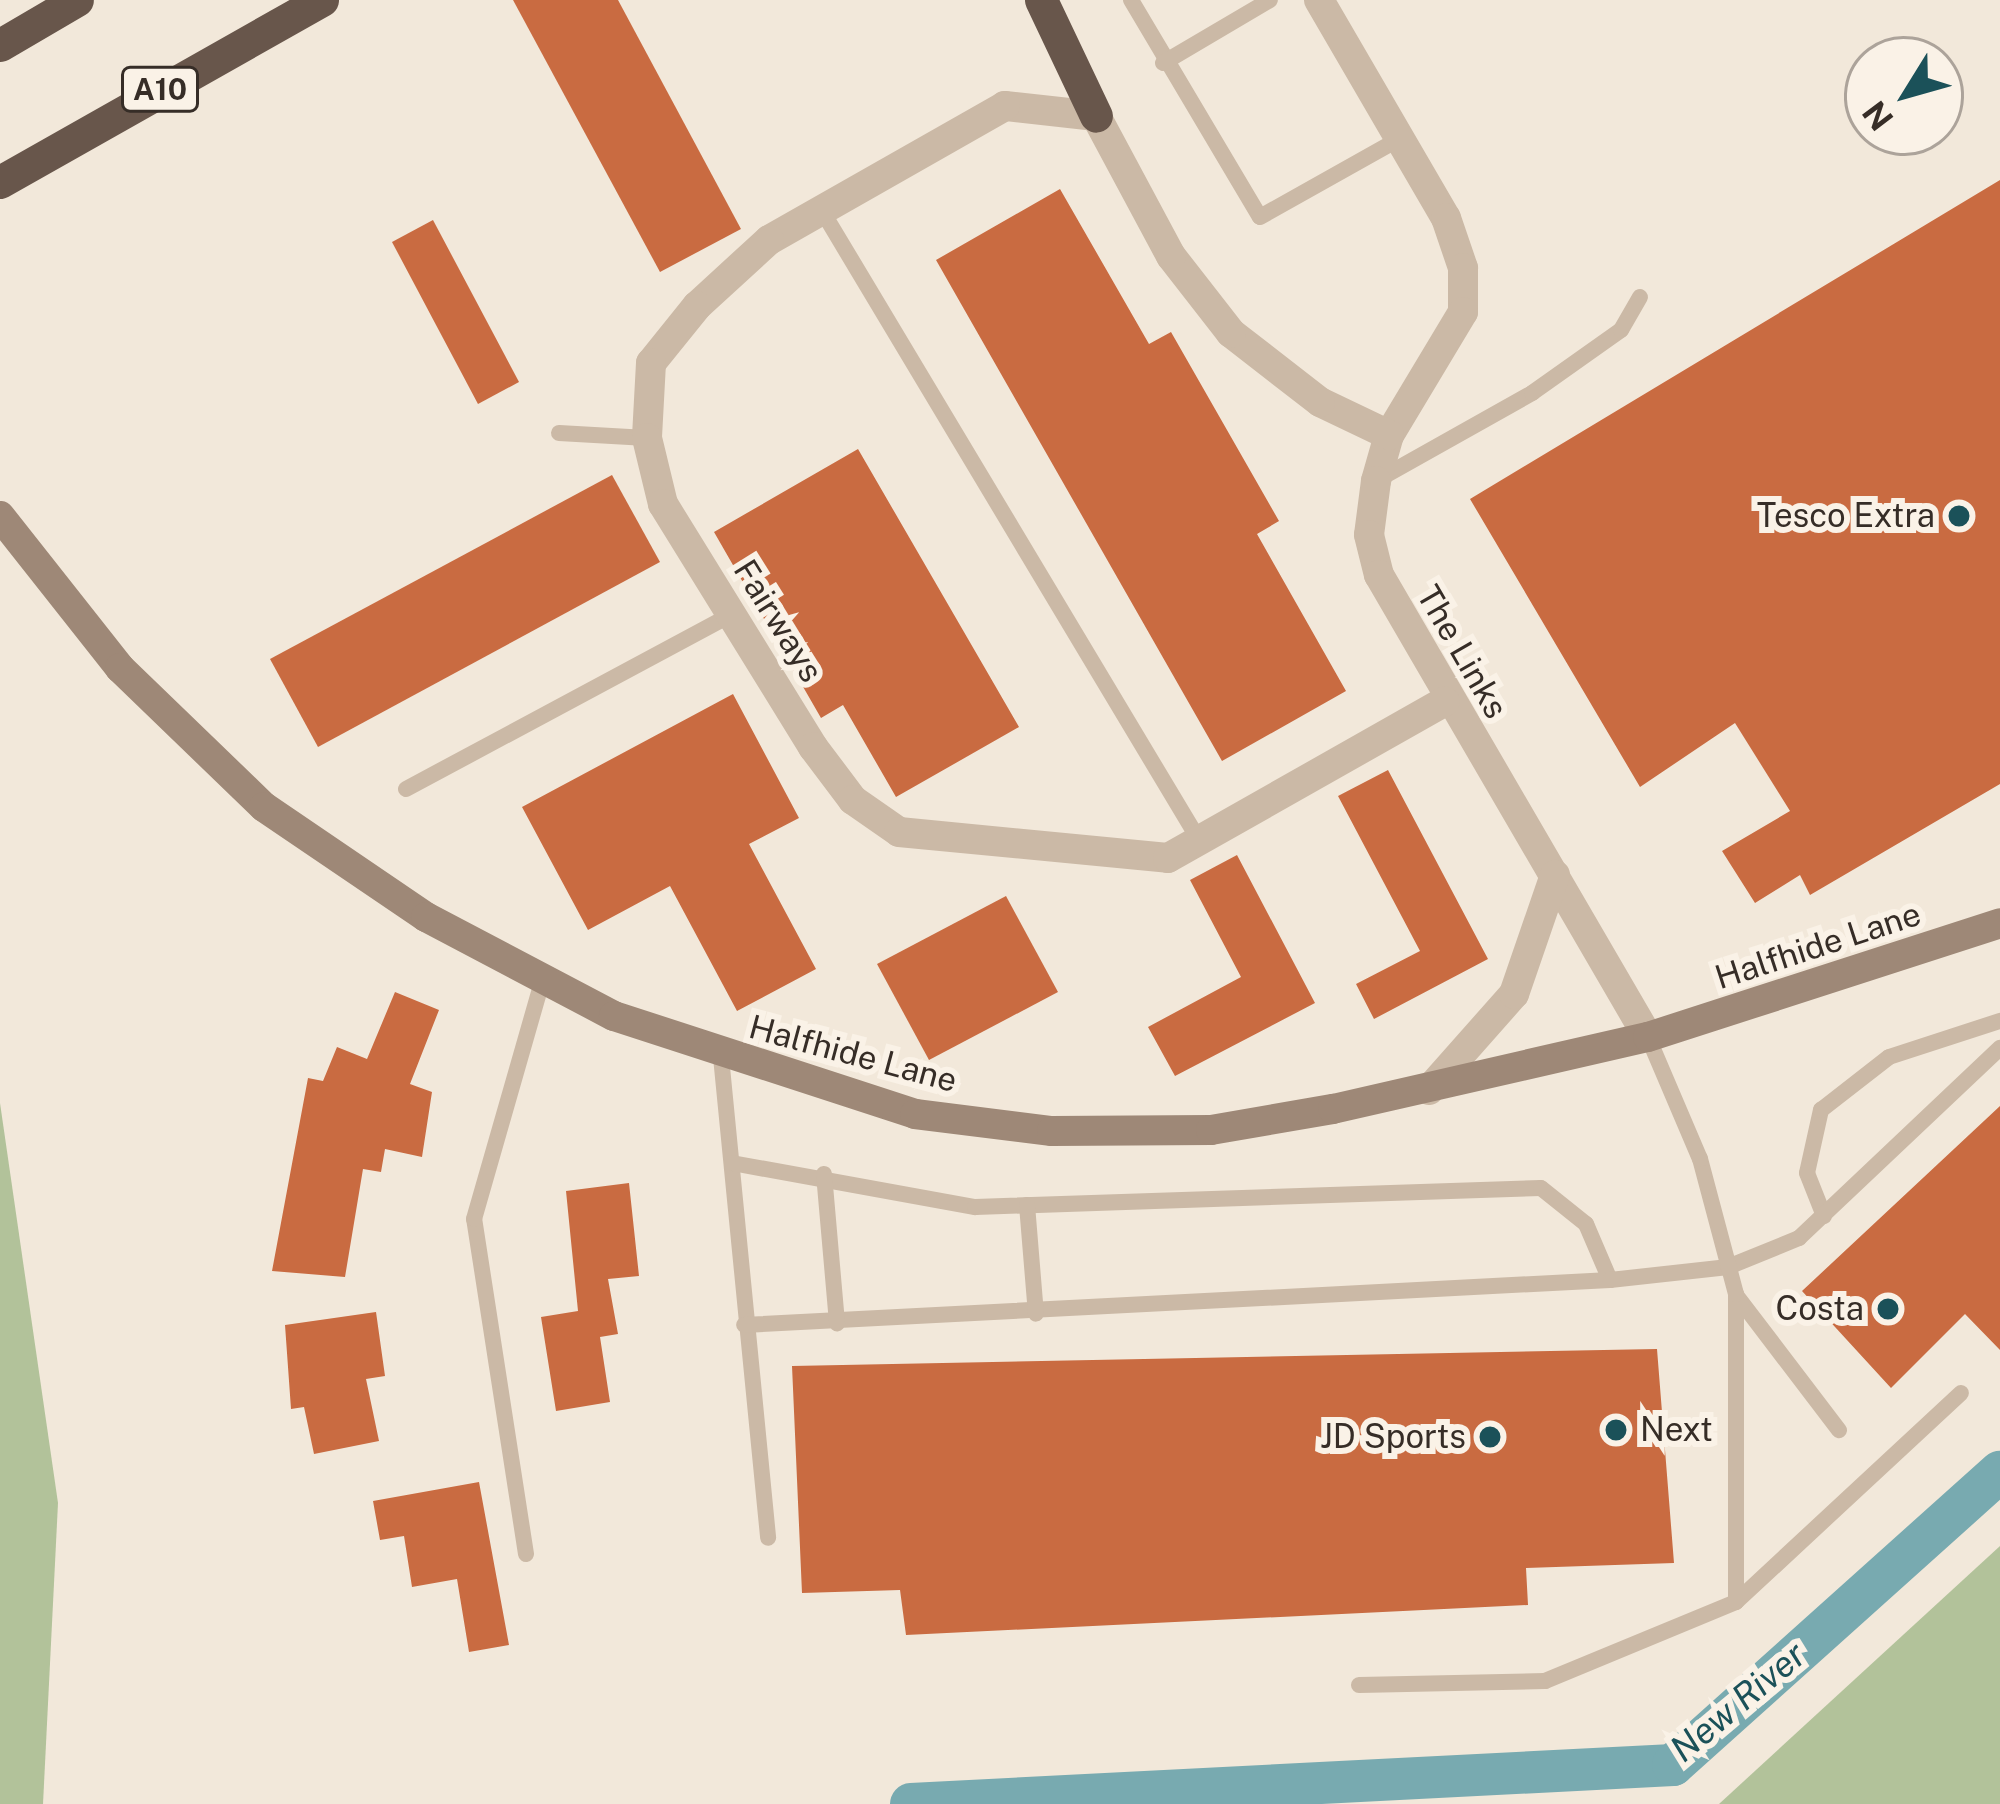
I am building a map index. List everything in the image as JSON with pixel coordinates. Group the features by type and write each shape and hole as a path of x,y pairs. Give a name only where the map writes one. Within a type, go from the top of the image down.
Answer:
{"highway":[{"path":"0,45 77,0"},
{"name":"A10","path":"0,182 322,0"},
{"path":"1041,0 1096,116"}],"main road":[{"name":"Halfhide Lane","path":"0,516 120,668 264,807 426,917 543,978 721,1057 914,1114 1052,1131 1210,1130 1429,1090 1648,1037 2000,923"}],"street":[{"name":"The Links","path":"1319,0 1446,218 1463,312 1389,435 1376,481 1369,535 1379,575 1445,701 1555,875 1648,1037"},
{"name":"Fairways","path":"1096,116 1005,106 821,209 754,253 651,363 647,438 663,504 853,800 899,832 1168,858 1202,844 1445,701"},
{"path":"1096,116 1171,256 1231,333 1320,402 1389,435"},
{"path":"1429,1090 1514,994 1555,875"}],"lane":[{"path":"1131,0 1163,63 1260,218 1401,138"},
{"path":"1163,63 1270,0"},
{"path":"821,209 1202,844"},
{"path":"1376,481 1532,393 1621,331 1640,297"},
{"path":"559,433 647,438"},
{"path":"406,789 731,615"},
{"path":"526,1554 474,1219 543,978"},
{"path":"1824,1216 1807,1173 1822,1110 1889,1057 2000,1021"},
{"path":"1648,1037 1700,1159 1736,1294 1736,1602"},
{"path":"744,1325 1036,1314 1610,1280 1728,1267 1824,1216 2000,1048"},
{"path":"721,1057 768,1538"},
{"path":"732,1163 824,1174 975,1207 1541,1187 1586,1224 1610,1280"},
{"path":"824,1174 837,1323"},
{"path":"1027,1204 1036,1314"},
{"path":"1736,1294 1839,1430"},
{"path":"1359,1685 1545,1681 1736,1602 1961,1393"}],"green space":[{"path":"0,1103 58,1503 43,1804 0,1804"},
{"path":"2000,1546 2000,1804 1719,1804"}],"building":[{"path":"513,0 618,0 741,229 660,272"},
{"path":"2000,180 2000,784 1810,895 1800,875 1755,903 1722,851 1790,811 1735,723 1640,787 1470,499"},
{"path":"1060,189 1149,344 1171,332 1279,521 1257,534 1346,691 1222,761 936,260"},
{"path":"433,220 519,382 478,404 392,242"},
{"path":"858,449 1019,727 896,797 843,705 821,718 714,532"},
{"path":"612,475 660,562 318,747 270,659"},
{"path":"733,694 799,818 749,844 816,969 737,1011 670,886 588,930 522,807"},
{"path":"1388,770 1488,959 1374,1019 1356,984 1420,951 1338,796"},
{"path":"1237,855 1315,1003 1175,1076 1148,1027 1241,977 1190,880"},
{"path":"1006,896 1058,992 929,1060 877,964"},
{"path":"395,992 439,1010 410,1084 432,1092 422,1157 385,1149 381,1172 363,1169 345,1277 272,1271 308,1078 323,1081 337,1047 367,1059"},
{"path":"2000,1106 2000,1350 1965,1314 1891,1388 1802,1291"},
{"path":"629,1183 639,1276 608,1279 618,1334 600,1337 610,1402 556,1411 541,1317 578,1311 566,1191"},
{"path":"376,1312 385,1376 366,1379 379,1441 314,1454 304,1407 291,1409 285,1325"},
{"path":"1657,1349 1674,1563 1526,1568 1528,1605 906,1635 900,1590 802,1593 792,1366"},
{"path":"479,1482 509,1645 469,1652 457,1579 412,1587 404,1536 380,1540 373,1501"}],"waterway":[{"name":"New River","path":"911,1804 1673,1765 2000,1472"}],"place":[{"name":"Tesco Extra","path":"1959,516"},
{"name":"Costa","path":"1888,1309"},
{"name":"Next","path":"1616,1430"},
{"name":"JD Sports","path":"1490,1437"}]}
